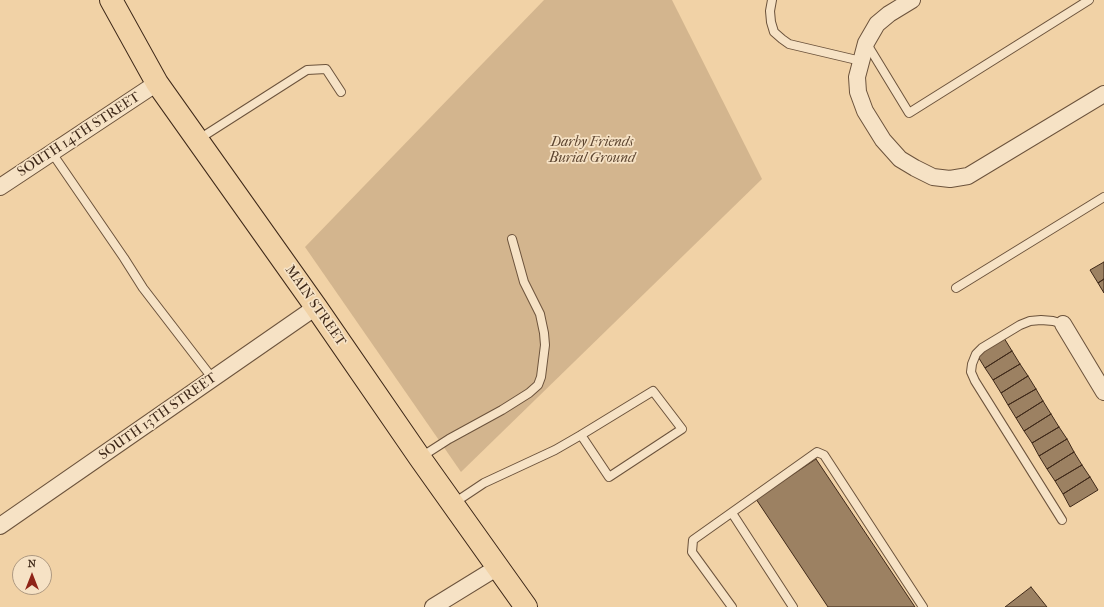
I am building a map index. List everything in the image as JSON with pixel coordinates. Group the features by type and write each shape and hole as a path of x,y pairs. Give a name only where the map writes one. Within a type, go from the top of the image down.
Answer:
{"main road":[{"name":"MAIN STREET","path":"111,0 157,83 526,607"}],"street":[{"path":"912,0 889,14 877,24 866,43 857,77 858,92 865,111 883,140 900,158 933,177 950,179 968,176 1104,94"},
{"name":"SOUTH 14TH STREET","path":"0,186 157,83"},
{"name":"SOUTH 13TH STREET","path":"0,526 316,307"},
{"path":"1063,324 1104,392"},
{"path":"433,607 498,567"}],"lane":[{"path":"772,0 770,11 774,32 788,44 861,61"},
{"path":"866,43 908,113 1090,0"},
{"path":"198,140 307,70 326,69 341,92"},
{"path":"52,152 143,288 213,379"},
{"path":"956,288 1102,198 1104,207"},
{"path":"420,458 449,439 502,410 529,393 538,385 541,377 545,345 544,333 540,314 524,282 512,239"},
{"path":"1062,520 975,381 971,372 976,354 982,348 1020,325 1030,321 1041,320 1063,324"},
{"path":"453,504 484,483 555,450 653,391 682,429 609,477 581,435"},
{"path":"732,607 692,552 693,540 817,452 824,455 923,607"},
{"path":"732,513 793,607"}],"green space":[{"name":"Darby Friends Burial Ground","path":"544,0 672,0 762,179 461,472 305,247"}],"building":[{"path":"1104,262 1104,279 1098,283 1090,270"},
{"path":"1104,279 1104,293 1098,283"},
{"path":"1004,338 1012,351 985,368 977,355"},
{"path":"1012,351 1020,364 993,380 985,368"},
{"path":"1020,364 1028,376 1001,393 993,380"},
{"path":"1028,376 1036,389 1008,405 1001,393"},
{"path":"1036,389 1043,401 1016,418 1008,405"},
{"path":"1043,401 1051,414 1024,431 1016,418"},
{"path":"1051,414 1059,427 1032,443 1024,431"},
{"path":"1059,427 1067,439 1039,456 1032,443"},
{"path":"1067,439 1074,452 1047,469 1039,456"},
{"path":"1074,452 1082,465 1055,481 1047,469"},
{"path":"816,459 915,607 828,607 756,499"},
{"path":"1082,465 1090,477 1063,494 1055,481"},
{"path":"1090,477 1098,490 1070,507 1063,494"},
{"path":"1031,587 1047,607 1005,607"}]}
